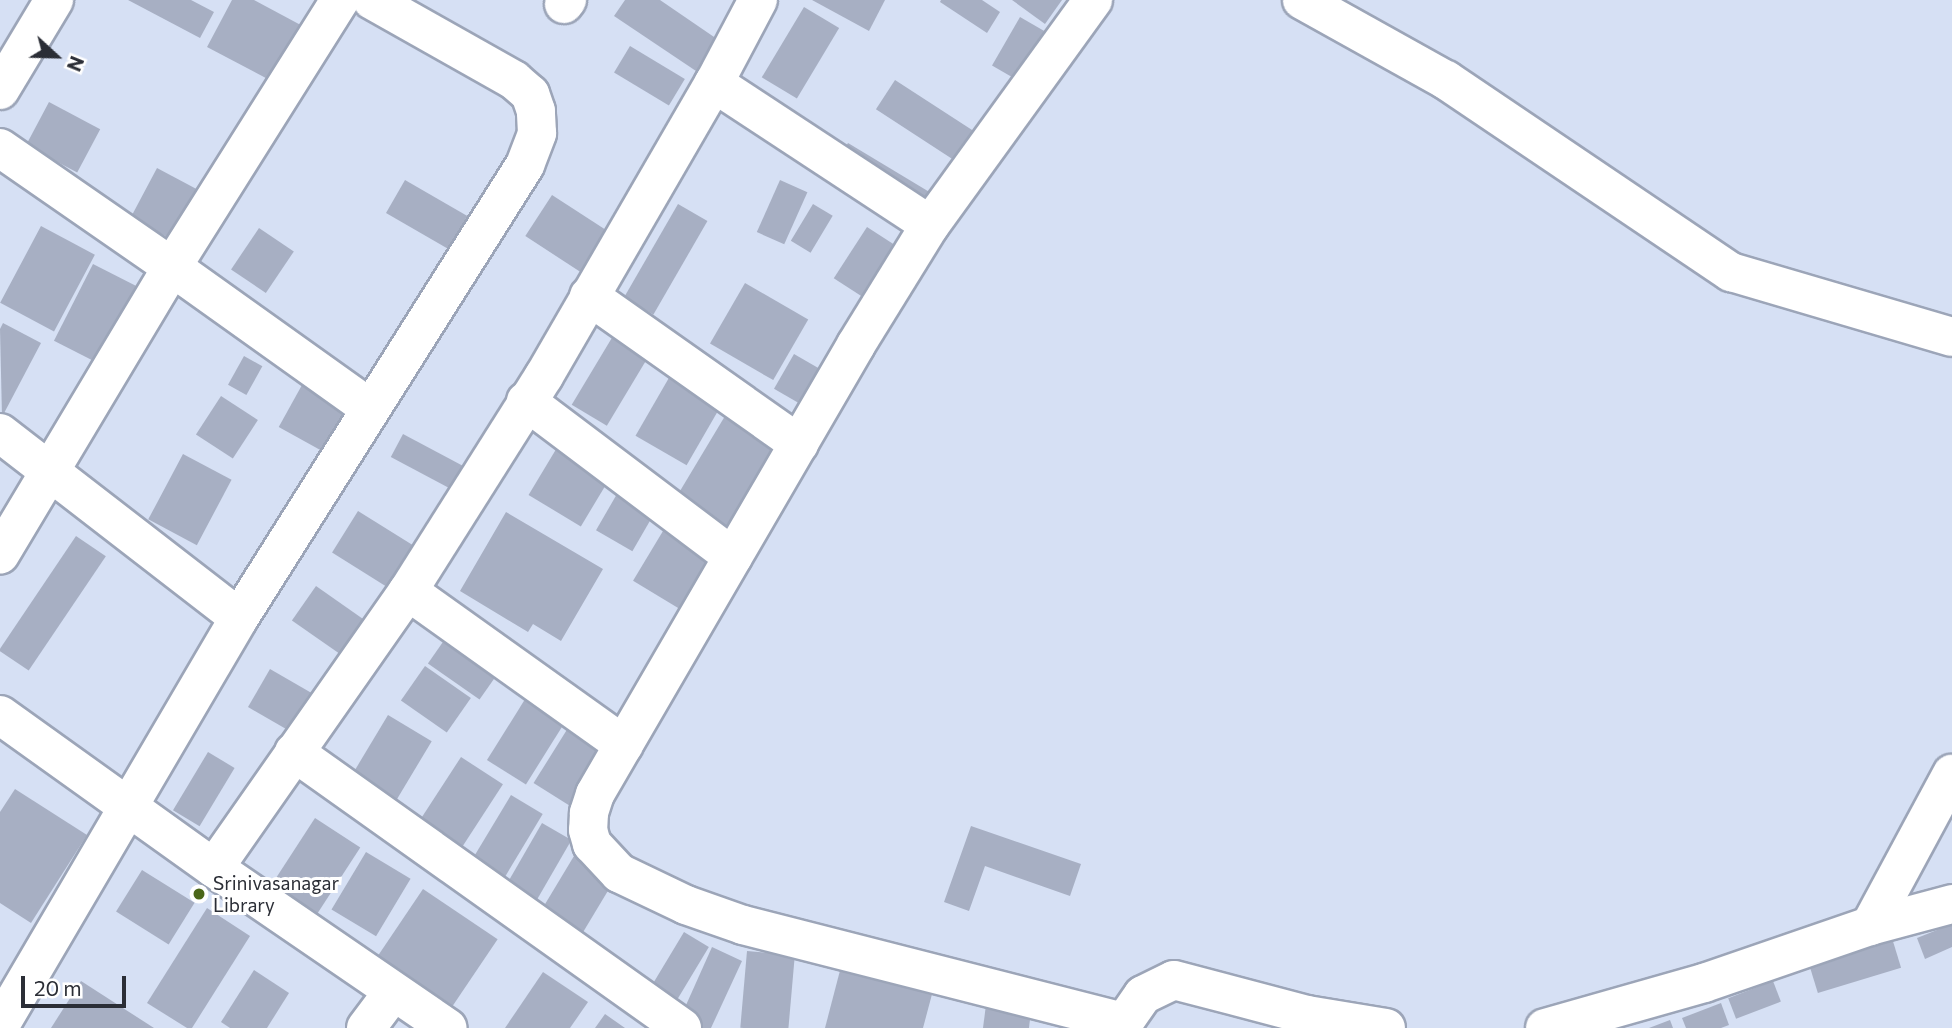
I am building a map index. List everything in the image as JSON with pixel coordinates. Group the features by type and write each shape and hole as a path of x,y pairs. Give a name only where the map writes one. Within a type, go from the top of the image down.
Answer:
{"street":[{"path":"0,90 54,0"},
{"path":"0,555 172,267 340,0"},
{"path":"0,1026 239,618 525,165 537,133 536,111 530,94 514,80 372,0"},
{"path":"214,868 408,591 589,296 714,83 758,0"},
{"path":"1093,0 930,225 799,444 595,794 588,821 592,844 619,873 686,905 743,925 1121,1025 1143,995 1174,980 1307,1015 1385,1028"},
{"path":"1302,0 1446,80 1731,272 1952,337"},
{"path":"714,83 930,225"},
{"path":"0,148 371,409"},
{"path":"589,296 799,444"},
{"path":"526,401 733,557"},
{"path":"0,433 239,618"},
{"path":"408,591 624,745"},
{"path":"0,715 214,868 448,1028"},
{"path":"294,752 681,1028"},
{"path":"1870,926 1952,774"},
{"path":"1545,1028 1704,983 1870,926 1952,904"},
{"path":"366,1028 393,992"}],"building":[{"path":"128,0 191,0 214,12 200,38"},
{"path":"232,0 254,0 310,30 281,86 207,47"},
{"path":"625,0 660,0 717,39 696,71 614,16"},
{"path":"812,0 885,0 869,31"},
{"path":"982,0 1000,12 987,33 940,2"},
{"path":"1012,0 1062,0 1045,24"},
{"path":"804,7 839,28 797,98 762,77"},
{"path":"1020,17 1044,31 1016,79 992,65"},
{"path":"630,46 685,79 669,106 614,73"},
{"path":"895,80 986,139 967,168 876,109"},
{"path":"49,102 100,129 77,172 26,145"},
{"path":"848,143 942,200 931,219 837,162"},
{"path":"157,168 208,195 182,245 131,217"},
{"path":"405,180 467,216 448,249 386,213"},
{"path":"780,180 807,192 784,244 757,232"},
{"path":"552,195 610,233 583,274 525,236"},
{"path":"678,204 707,221 653,315 624,298"},
{"path":"813,204 833,216 811,253 791,241"},
{"path":"41,226 95,255 54,331 0,303"},
{"path":"867,227 911,256 878,307 834,278"},
{"path":"259,228 294,251 266,293 231,269"},
{"path":"93,264 146,291 107,367 54,341"},
{"path":"745,283 808,320 773,380 710,344"},
{"path":"3,323 41,343 2,417 0,329"},
{"path":"616,331 651,352 607,426 572,405"},
{"path":"794,354 827,373 807,408 774,389"},
{"path":"244,356 262,366 246,395 228,385"},
{"path":"670,376 721,405 687,465 636,436"},
{"path":"302,385 357,416 334,458 279,427"},
{"path":"221,396 258,420 233,459 196,435"},
{"path":"725,416 787,453 737,536 675,499"},
{"path":"403,434 468,469 456,492 391,457"},
{"path":"561,441 613,472 581,526 529,495"},
{"path":"183,454 232,480 197,545 148,519"},
{"path":"621,487 657,508 632,551 596,530"},
{"path":"358,511 418,549 392,590 332,553"},
{"path":"506,512 603,569 561,641 533,624 528,632 460,591"},
{"path":"666,526 714,555 681,610 633,581"},
{"path":"76,536 106,556 29,671 0,649"},
{"path":"316,586 371,624 347,659 292,620"},
{"path":"452,629 504,665 480,700 428,663"},
{"path":"425,666 471,698 447,733 401,700"},
{"path":"270,669 321,698 299,737 248,707"},
{"path":"532,688 571,712 526,784 487,760"},
{"path":"388,715 432,741 396,800 352,774"},
{"path":"568,728 607,752 573,807 534,783"},
{"path":"208,752 235,768 200,826 173,810"},
{"path":"461,757 503,784 463,846 421,819"},
{"path":"15,789 87,835 31,923 0,903 0,812"},
{"path":"511,795 543,814 502,883 470,864"},
{"path":"315,818 360,847 316,916 270,887"},
{"path":"542,823 571,840 531,909 502,892"},
{"path":"971,826 1081,864 1070,896 985,866 969,911 944,902"},
{"path":"366,852 411,879 376,936 331,909"},
{"path":"574,856 614,880 580,937 540,913"},
{"path":"142,870 195,903 169,944 116,912"},
{"path":"423,889 498,939 446,1016 372,965"},
{"path":"207,908 250,936 192,1028 187,1028 147,1003"},
{"path":"1952,924 1952,947 1925,959 1917,938"},
{"path":"684,932 709,947 669,1014 644,999"},
{"path":"1892,938 1901,968 1818,993 1809,963"},
{"path":"712,947 742,961 711,1028 689,1028 678,1023"},
{"path":"747,951 795,955 788,1028 740,1028"},
{"path":"843,959 935,983 923,1028 825,1028"},
{"path":"254,970 289,993 267,1028 230,1028 221,1022"},
{"path":"543,972 588,1002 570,1028 505,1028"},
{"path":"81,981 154,1028 51,1028"},
{"path":"1773,981 1781,1002 1736,1019 1728,998"},
{"path":"987,997 1032,1002 1029,1028 983,1028"},
{"path":"1721,1003 1729,1025 1721,1028 1686,1028 1682,1018"},
{"path":"605,1014 625,1028 595,1028"},
{"path":"1670,1020 1673,1028 1649,1028"}],"place":[{"name":"Srinivasanagar Library","path":"199,894"}]}
